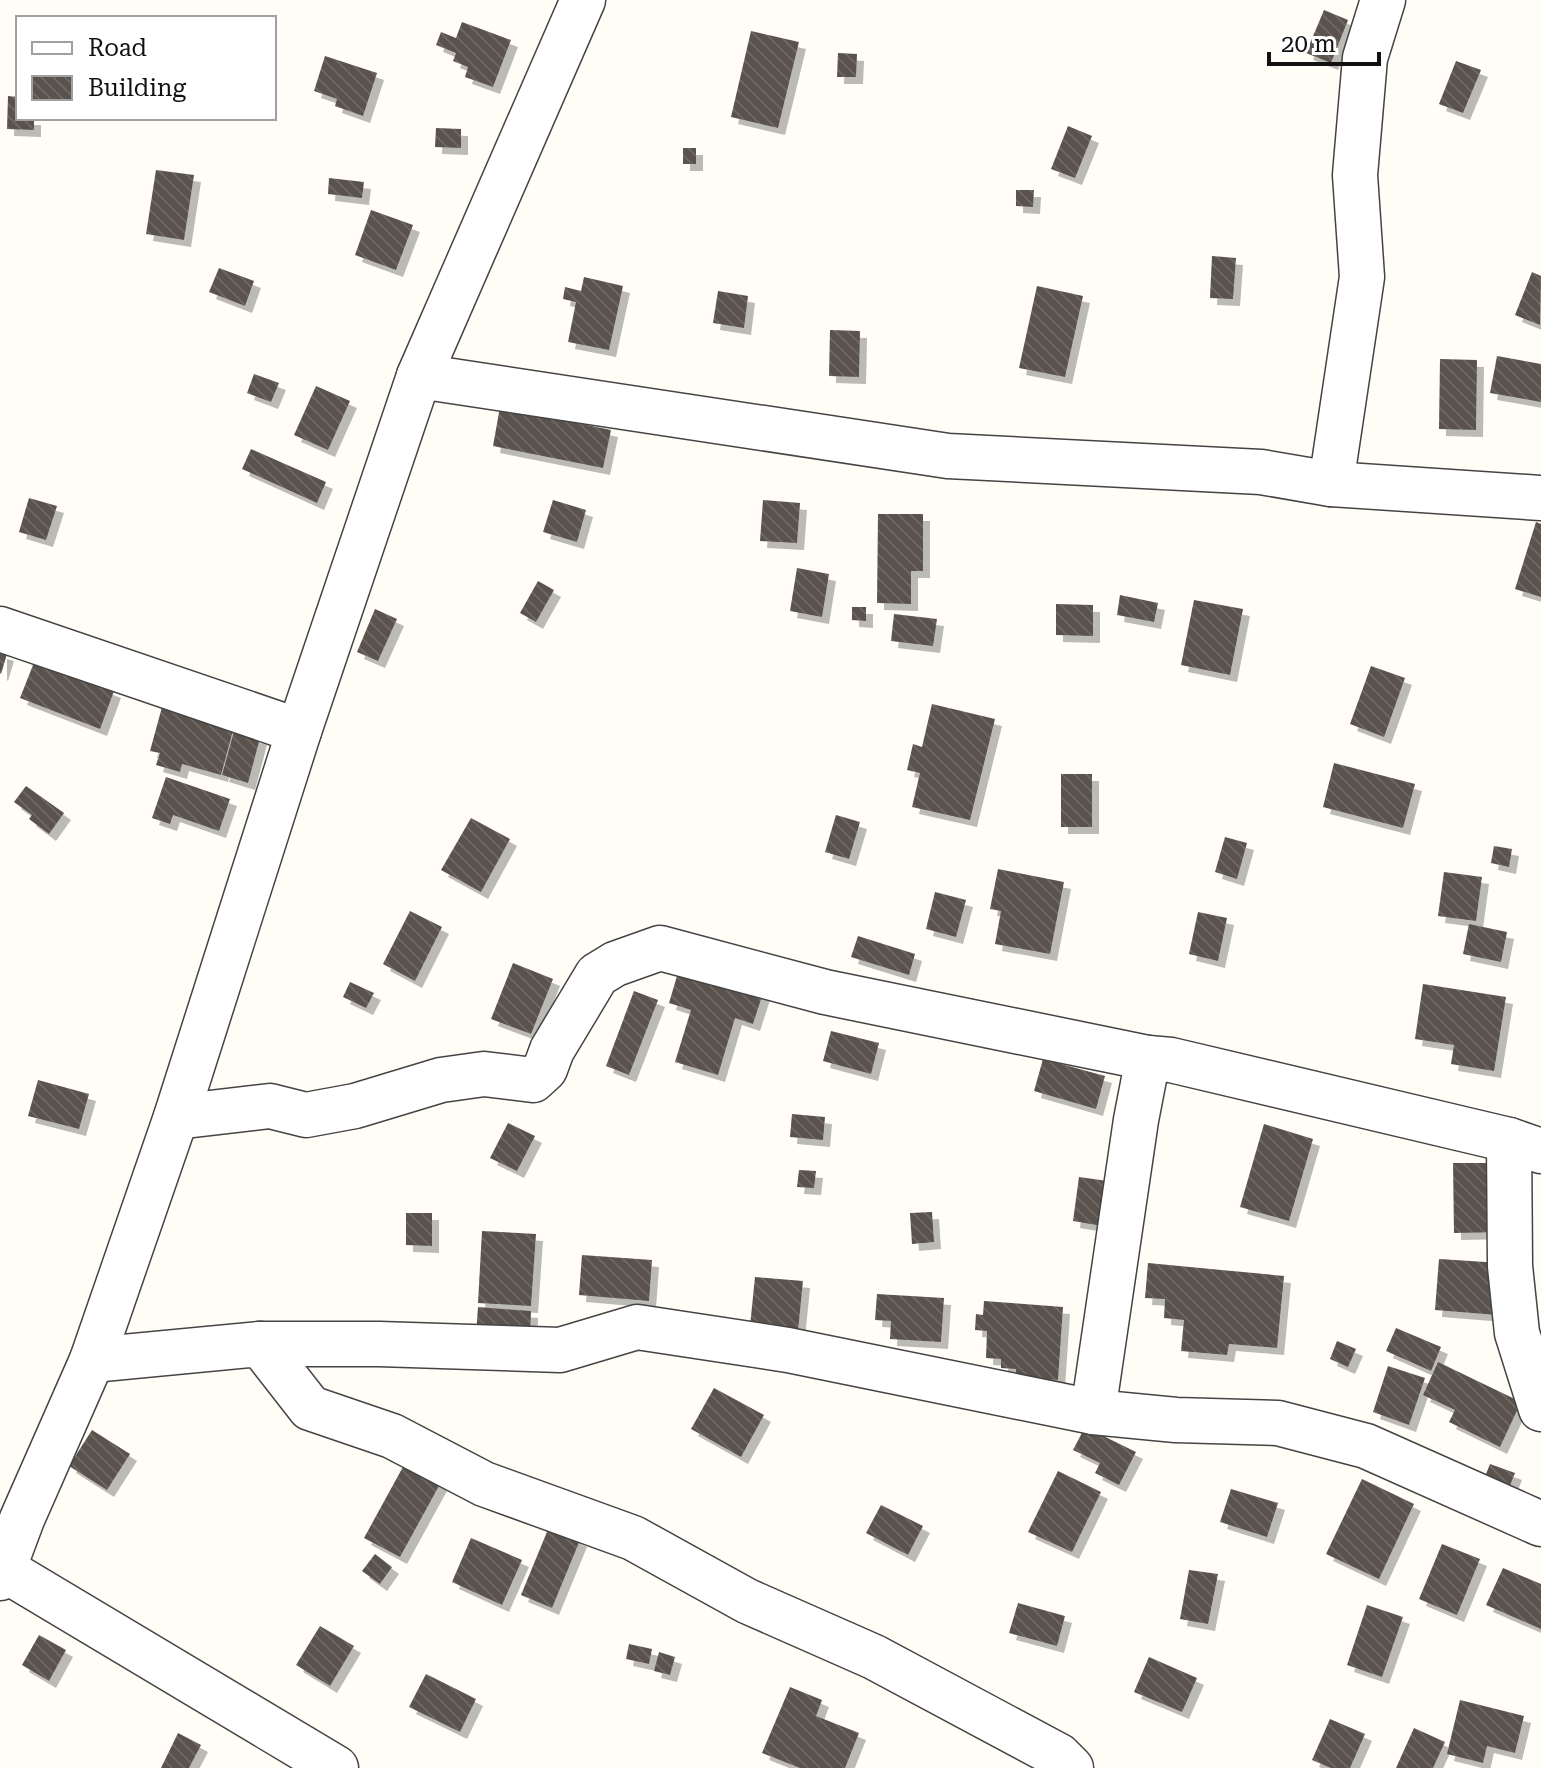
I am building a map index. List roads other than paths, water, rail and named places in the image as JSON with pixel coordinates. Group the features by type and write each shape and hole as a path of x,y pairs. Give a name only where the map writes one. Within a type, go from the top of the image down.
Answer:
{"street":[{"path":"336,1768 1,1574 11,1505 92,1360 176,1117 299,731 419,376 583,0"},
{"path":"1331,484 1362,277 1355,175 1365,58 1383,0"},
{"path":"419,376 948,456 1261,472 1331,484 1541,498"},
{"path":"0,629 299,731"},
{"path":"176,1117 270,1106 306,1115 355,1106 441,1080 484,1074 533,1080 545,1069 552,1050 597,975 615,964 660,948 825,992 1148,1058 1171,1060 1525,1146 1510,1266 1517,1333 1541,1409"},
{"path":"1093,1412 1148,1058"},
{"path":"92,1360 260,1344 560,1350 637,1327 788,1350 1093,1412 1176,1420 1278,1423 1366,1446 1541,1524"},
{"path":"260,1344 310,1408 392,1436 484,1484 633,1538 747,1601 874,1657 1059,1756 1071,1768"}]}
